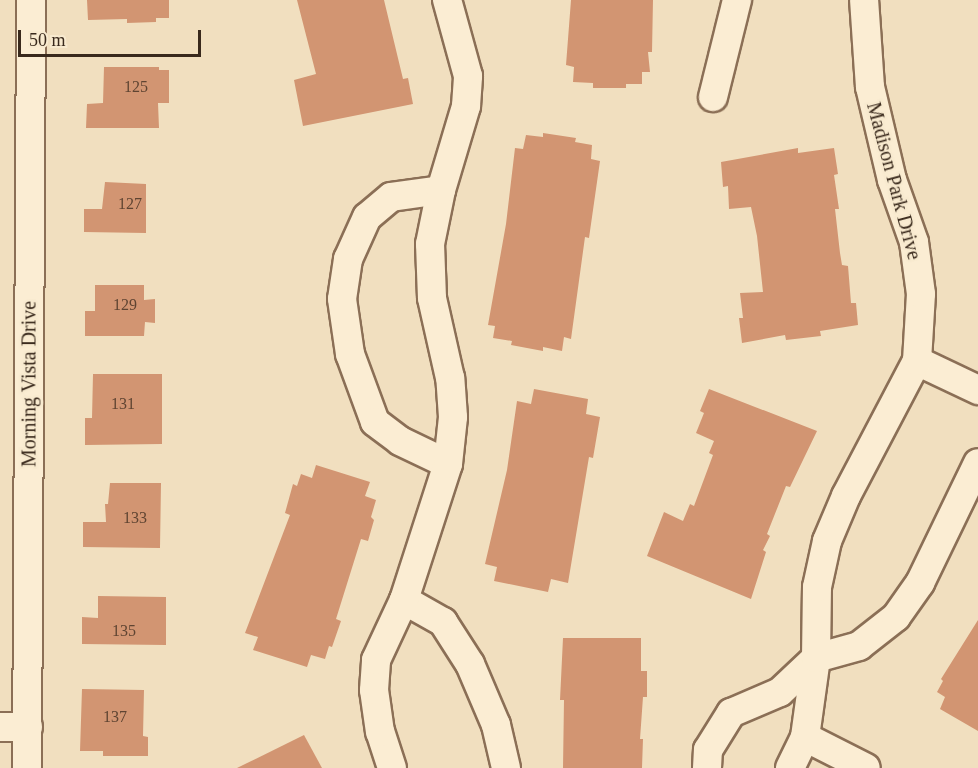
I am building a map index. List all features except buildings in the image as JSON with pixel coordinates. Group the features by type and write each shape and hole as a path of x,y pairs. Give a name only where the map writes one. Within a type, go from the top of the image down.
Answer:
{"street":[{"name":"Morning Vista Drive","path":"27,768 31,0"},
{"path":"392,768 380,732 374,690 376,660 404,600 448,464 453,417 450,378 432,298 430,244 441,190 466,106 468,76 447,0"},
{"path":"713,97 737,0"},
{"name":"Madison Park Drive","path":"790,768 805,737 816,658 817,587 827,541 846,496 917,361 921,294 914,242 891,180 870,87 864,0"},
{"path":"441,190 391,197 368,218 348,259 342,299 350,354 375,422 400,441 448,464"},
{"path":"917,361 978,390"},
{"path":"707,768 708,750 731,713 780,692 816,658 860,646 896,617 920,583 978,463"},
{"path":"404,600 443,622 470,664 496,724 506,768"},
{"path":"0,727 28,727"},
{"path":"805,737 866,768"}]}
